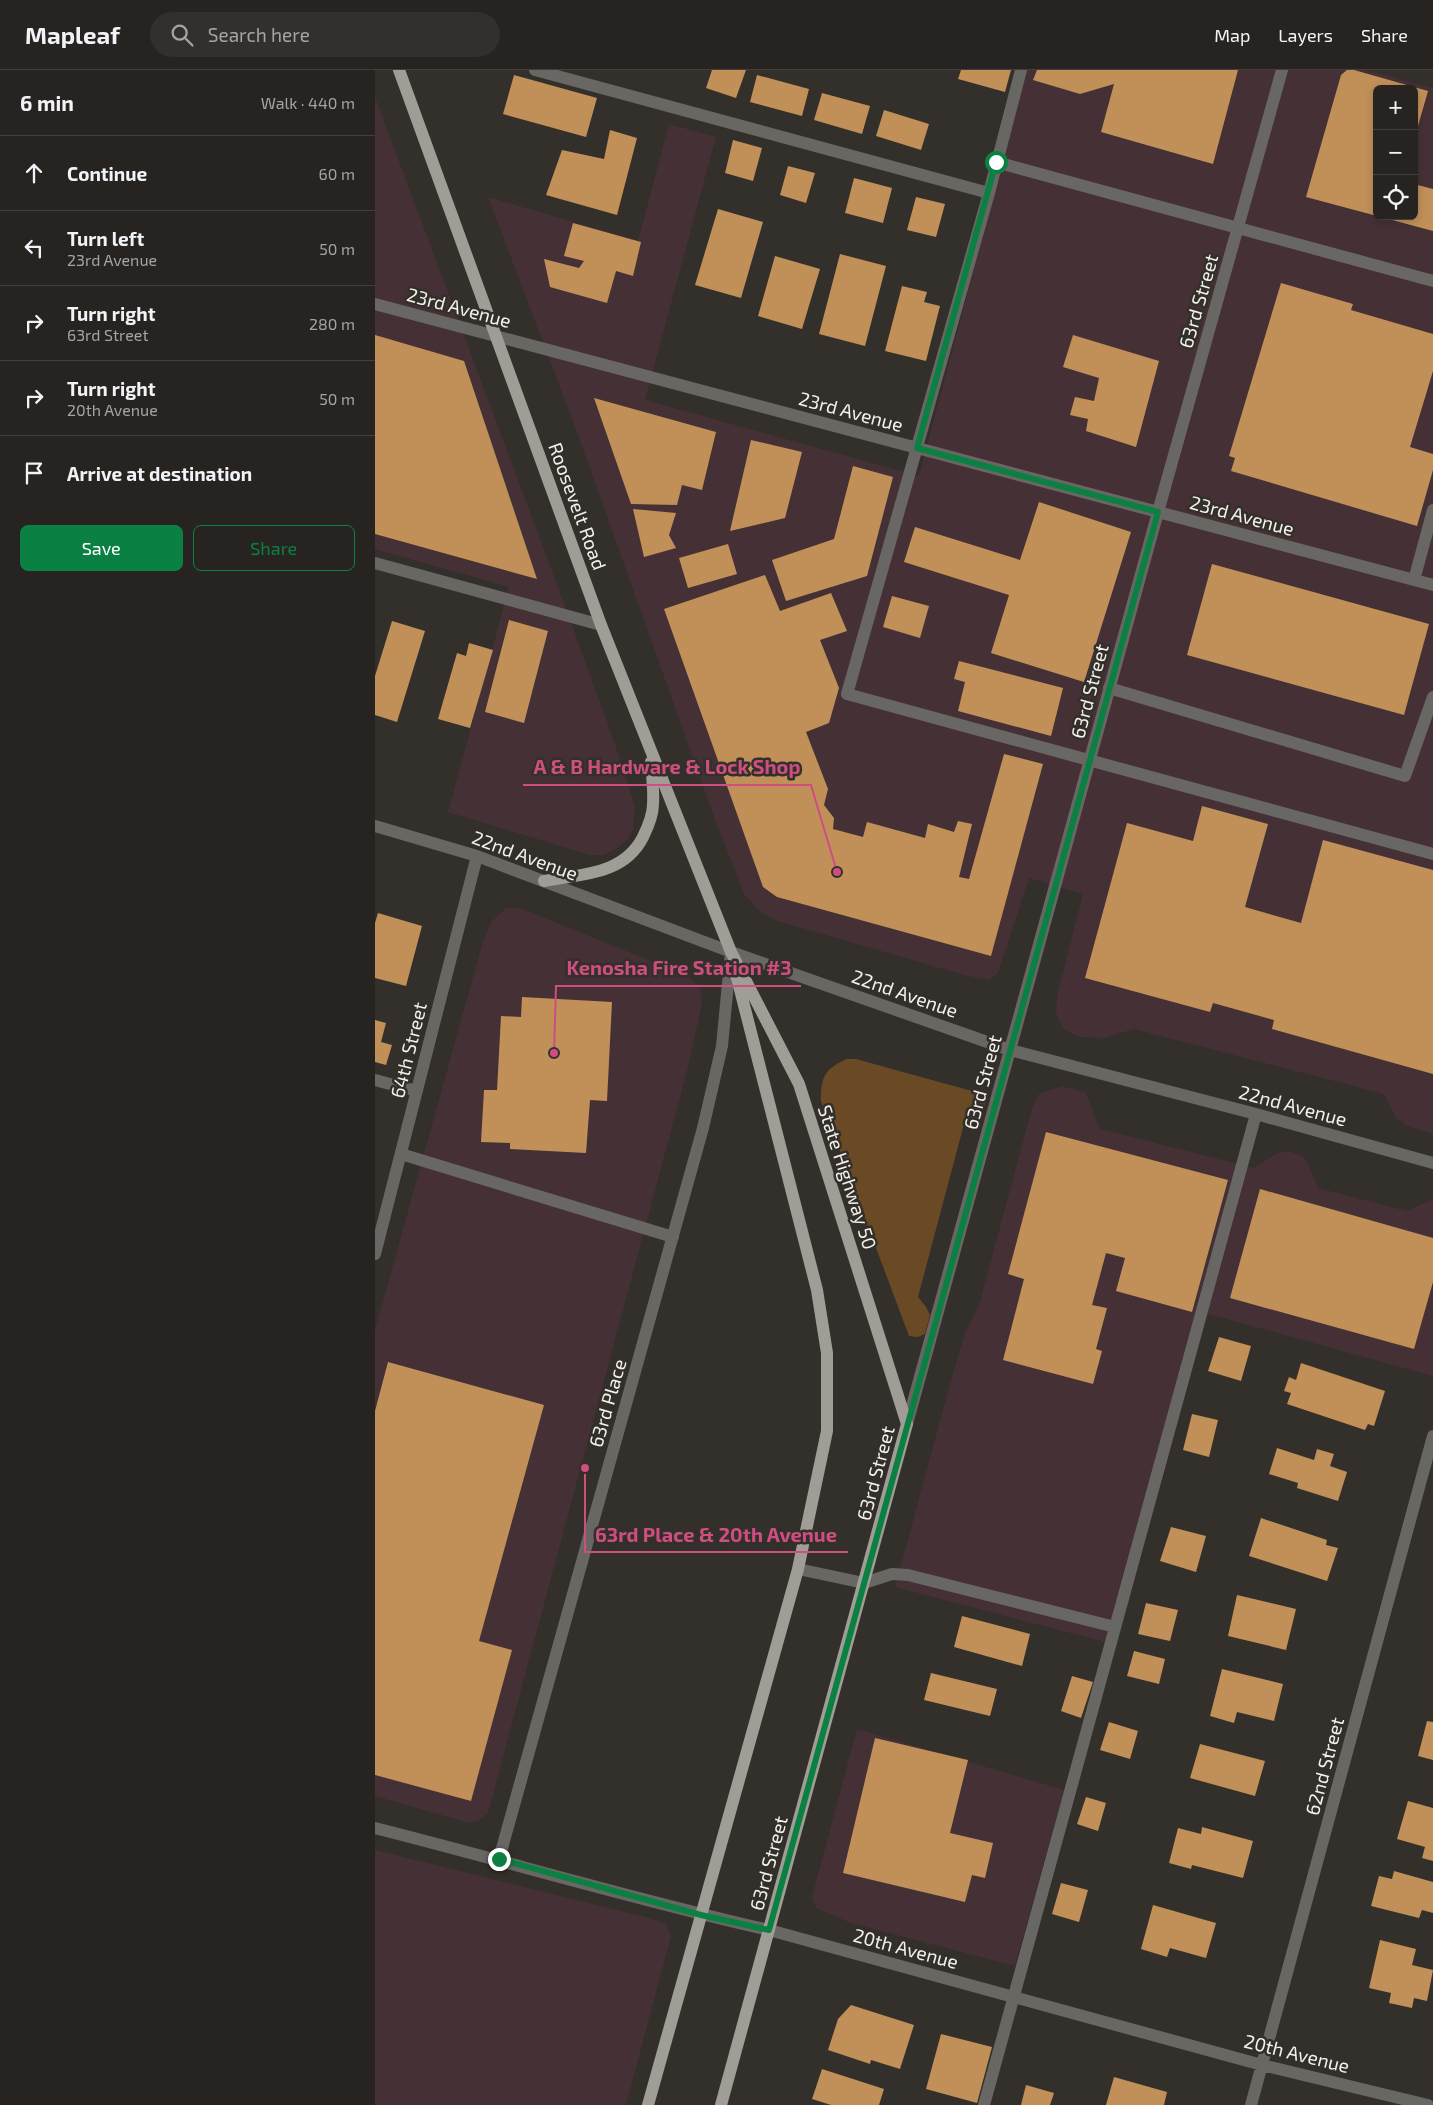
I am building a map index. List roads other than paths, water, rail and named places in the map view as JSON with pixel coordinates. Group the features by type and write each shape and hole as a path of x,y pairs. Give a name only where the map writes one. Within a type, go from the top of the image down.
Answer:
{"main road":[{"name":"Roosevelt Road","path":"399,70 601,625 731,952"},
{"path":"543,881 605,870 621,863 637,848 649,826 653,804 650,750"},
{"path":"648,2105 798,1569 827,1431 827,1353 817,1290 731,952"},
{"name":"State Highway 50","path":"731,952 799,1084 907,1424"},
{"name":"63rd Street","path":"721,2105 907,1424"}],"street":[{"path":"535,70 989,193"},
{"path":"1021,70 989,193 847,694 1433,854"},
{"name":"63rd Street","path":"907,1424 1109,688 1282,70"},
{"path":"996,162 1433,281"},
{"name":"23rd Avenue","path":"375,304 1433,585"},
{"path":"1413,580 1433,510"},
{"path":"375,563 601,625"},
{"path":"1109,688 1405,776 1433,697"},
{"name":"22nd Avenue","path":"375,826 477,856 731,952 1010,1050 1256,1114 1433,1163"},
{"name":"64th Street","path":"375,1254 477,856"},
{"name":"63rd Place","path":"499,1859 703,1128 722,1046 731,952"},
{"path":"375,1080 417,1091"},
{"path":"984,2105 1256,1114"},
{"path":"401,1154 673,1236"},
{"name":"62nd Street","path":"1251,2105 1433,1436"},
{"path":"798,1569 864,1583 892,1574 908,1575 1115,1627"},
{"name":"20th Avenue","path":"375,1828 499,1859 701,1915 769,1930 1262,2065 1427,2105"}],"place":[{"name":"A & B Hardware & Lock Shop","path":"837,872"},
{"name":"Kenosha Fire Station #3","path":"554,1053"},
{"name":"63rd Place & 20th Avenue","path":"585,1468"}]}
